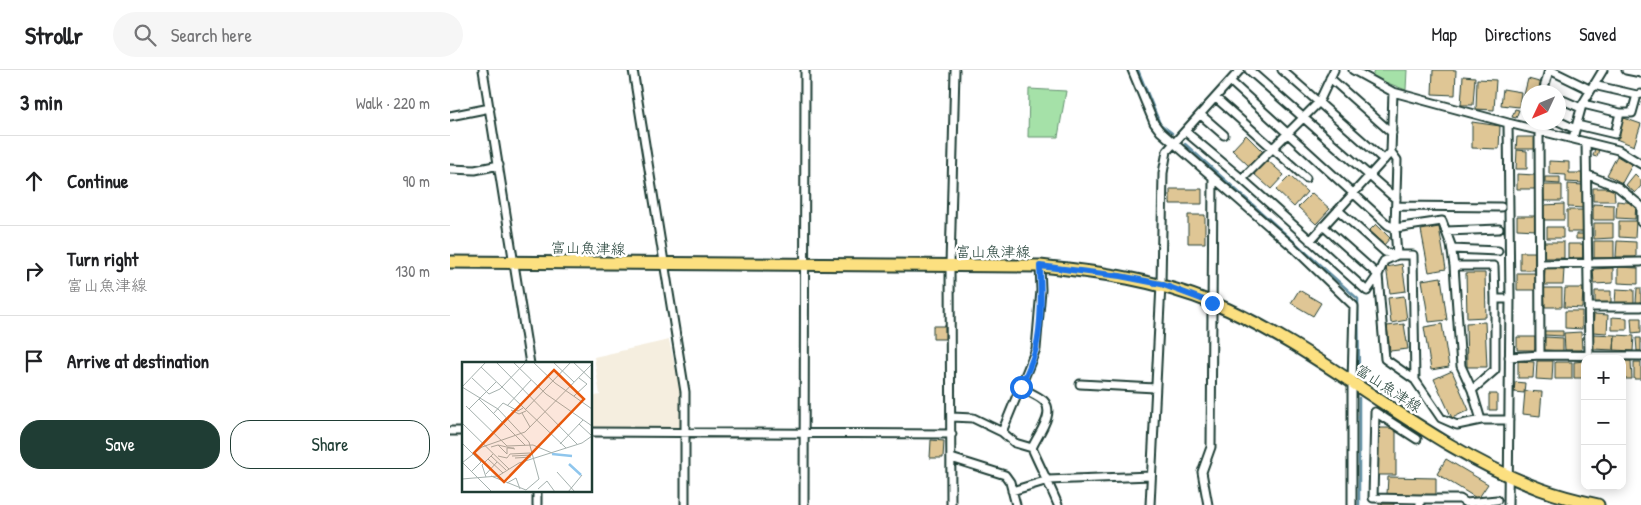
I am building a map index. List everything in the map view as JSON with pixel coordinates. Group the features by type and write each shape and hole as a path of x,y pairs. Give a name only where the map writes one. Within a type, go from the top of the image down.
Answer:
{"main road":[{"name":"富山魚津線","path":"450,262 1040,266 1120,276 1161,284 1212,303 1289,342 1416,424 1509,476 1540,489 1598,505"}],"street":[{"path":"483,70 530,362"},
{"path":"633,70 684,392 685,505"},
{"path":"804,505 805,70"},
{"path":"951,505 950,265 955,70"},
{"path":"1132,70 1154,123 1213,178 1294,248 1354,306 1352,505"},
{"path":"1150,505 1161,284 1163,173 1167,151 1240,70"},
{"path":"1249,70 1396,203 1501,207"},
{"path":"1282,70 1384,160"},
{"path":"1242,179 1319,102 1334,70"},
{"path":"1353,70 1393,92 1521,126"},
{"path":"1547,85 1550,70 1592,88 1639,94 1632,113 1620,113 1582,106 1566,101"},
{"path":"1573,138 1582,106 1602,70"},
{"path":"1626,70 1641,71"},
{"path":"1330,78 1392,133"},
{"path":"1230,82 1388,225 1395,228 1442,221 1452,249 1461,366 1472,390 1481,420"},
{"path":"1310,241 1391,152 1393,92"},
{"path":"1216,98 1306,178"},
{"path":"450,116 490,108"},
{"path":"1566,124 1614,134 1620,113"},
{"path":"1201,115 1224,135"},
{"path":"1508,123 1510,299 1508,505"},
{"path":"1540,355 1539,130 1618,150 1641,164"},
{"path":"1186,132 1242,179 1367,292 1384,261 1397,255"},
{"path":"1586,142 1588,175 1589,355"},
{"path":"1391,152 1397,160 1395,228 1397,255"},
{"path":"450,169 475,170 499,166"},
{"path":"1588,175 1618,187 1641,207 1641,222"},
{"path":"1208,505 1202,472 1211,447 1213,178"},
{"path":"1338,210 1385,252 1397,255 1413,255 1415,380"},
{"path":"1323,226 1378,275 1385,359 1415,380 1441,418 1457,425 1481,420 1509,420"},
{"path":"1446,231 1499,229"},
{"path":"1452,249 1498,251"},
{"path":"1540,264 1641,262"},
{"path":"1002,432 1036,350 1041,290 1040,266"},
{"path":"1454,266 1494,266 1495,370 1472,390"},
{"path":"1495,299 1510,299"},
{"path":"1589,307 1641,307"},
{"path":"1509,357 1581,355"},
{"path":"1626,356 1641,356"},
{"path":"1080,384 1155,388"},
{"path":"1021,387 1045,402 1048,409 1048,420 1037,435 1032,448 1058,505"},
{"path":"1378,399 1375,412 1373,498 1420,502 1460,499 1466,503 1497,500"},
{"path":"1375,412 1417,440"},
{"path":"952,417 973,418 1002,432 1015,443 1032,448"},
{"path":"592,432 952,434"},
{"path":"951,458 1005,475 1010,482 1016,505"},
{"path":"1012,491 1048,480 1151,476"},
{"path":"537,492 537,505"}],"shaded area":[{"path":"669,340 681,393 680,427 592,428 592,397 600,395 594,357"}],"green space":[{"path":"1374,70 1407,70 1406,90 1372,77"},
{"path":"1029,89 1066,91 1058,137 1028,137"}],"building":[{"path":"1433,70 1456,70 1455,95 1432,94"},
{"path":"1463,76 1475,77 1473,105 1461,105"},
{"path":"1477,79 1496,80 1494,110 1476,109"},
{"path":"1528,79 1543,83 1543,85 1526,85"},
{"path":"1503,89 1521,92 1519,107 1501,105"},
{"path":"1515,109 1519,110 1516,118 1512,117"},
{"path":"1624,118 1641,124 1634,146 1616,139"},
{"path":"1472,122 1500,126 1499,149 1472,148"},
{"path":"1246,135 1263,152 1249,166 1232,150"},
{"path":"1517,137 1536,137 1536,149 1516,149"},
{"path":"1595,148 1599,149 1597,157 1593,156"},
{"path":"1517,150 1527,151 1527,169 1516,169"},
{"path":"1617,156 1632,165 1622,183 1607,175"},
{"path":"1267,160 1284,175 1271,189 1254,174"},
{"path":"1549,161 1569,162 1569,173 1583,173 1583,183 1566,182 1566,175 1549,174"},
{"path":"1517,174 1535,175 1535,189 1517,189"},
{"path":"1635,174 1641,180 1641,186 1635,193 1626,185"},
{"path":"1290,176 1307,192 1294,207 1276,190"},
{"path":"1545,177 1560,177 1560,184 1545,183"},
{"path":"1568,184 1583,185 1583,208 1568,207"},
{"path":"1543,185 1562,185 1562,201 1544,201"},
{"path":"1593,188 1614,188 1615,201 1593,201"},
{"path":"1170,189 1202,189 1202,204 1170,204"},
{"path":"1312,193 1330,209 1316,224 1298,207"},
{"path":"1617,201 1636,203 1635,219 1616,218"},
{"path":"1564,204 1564,220 1544,220 1543,205"},
{"path":"1593,204 1614,205 1614,220 1593,220"},
{"path":"1567,210 1583,210 1583,232 1567,232"},
{"path":"1188,215 1205,215 1205,243 1188,243"},
{"path":"1517,216 1536,216 1536,230 1517,229"},
{"path":"1619,221 1636,221 1635,238 1619,237"},
{"path":"1594,223 1613,223 1613,238 1594,239"},
{"path":"1376,224 1390,238 1384,245 1369,231"},
{"path":"1439,227 1446,269 1429,272 1421,230"},
{"path":"1547,227 1563,227 1563,238 1547,238"},
{"path":"1576,234 1583,234 1583,239 1576,239"},
{"path":"1594,241 1614,241 1614,258 1594,258"},
{"path":"1617,241 1636,242 1636,257 1616,257"},
{"path":"1544,242 1564,242 1564,258 1544,258"},
{"path":"1568,244 1583,244 1583,258 1568,258"},
{"path":"1520,252 1535,252 1535,270 1520,270"},
{"path":"1402,264 1406,291 1390,293 1386,267"},
{"path":"1618,267 1638,268 1638,284 1618,283"},
{"path":"1545,268 1564,269 1563,285 1544,285"},
{"path":"1613,268 1613,283 1594,284 1593,269"},
{"path":"1466,273 1485,273 1486,317 1467,318"},
{"path":"1517,273 1536,273 1536,290 1517,290"},
{"path":"1441,277 1447,320 1429,322 1422,280"},
{"path":"1544,288 1562,288 1562,307 1545,307"},
{"path":"1565,288 1583,288 1582,308 1564,307"},
{"path":"1637,288 1641,288 1641,303 1636,303"},
{"path":"1616,289 1634,290 1634,304 1615,303"},
{"path":"1299,290 1321,303 1313,316 1291,303"},
{"path":"1595,291 1611,291 1611,304 1595,304"},
{"path":"1404,296 1407,320 1391,323 1388,298"},
{"path":"1565,311 1582,311 1582,329 1565,328"},
{"path":"1594,314 1608,315 1607,333 1593,332"},
{"path":"1612,317 1627,318 1627,330 1612,330"},
{"path":"1631,318 1641,318 1641,332 1632,333"},
{"path":"1485,322 1487,367 1467,367 1466,323"},
{"path":"1404,324 1408,349 1390,351 1387,326"},
{"path":"1442,324 1449,367 1431,370 1424,327"},
{"path":"933,326 945,326 945,339 933,339"},
{"path":"1544,331 1563,331 1563,336 1544,335"},
{"path":"1581,332 1582,350 1565,350 1564,333"},
{"path":"1593,334 1615,335 1614,350 1592,349"},
{"path":"1615,335 1634,336 1633,351 1614,350"},
{"path":"1517,337 1535,337 1535,350 1517,350"},
{"path":"1545,337 1563,338 1563,351 1544,350"},
{"path":"1636,338 1641,338 1641,351 1637,351"},
{"path":"1518,361 1534,362 1533,378 1518,378"},
{"path":"1537,361 1553,361 1552,380 1536,379"},
{"path":"1581,361 1581,378 1574,378 1574,362"},
{"path":"1626,361 1631,361 1632,379 1626,379"},
{"path":"1555,362 1572,362 1572,379 1555,379"},
{"path":"1634,362 1641,362 1641,379 1634,379"},
{"path":"1452,371 1469,410 1452,418 1434,379"},
{"path":"1515,382 1525,383 1524,393 1514,392"},
{"path":"1525,391 1542,392 1540,416 1523,414"},
{"path":"1489,394 1497,394 1497,410 1489,410"},
{"path":"1378,428 1396,428 1396,475 1378,475"},
{"path":"931,440 944,441 943,458 930,458"},
{"path":"1446,459 1488,484 1478,499 1437,474"},
{"path":"1388,477 1436,478 1436,495 1387,494"},
{"path":"1379,503 1394,503 1394,505 1379,505"}],"waterway":[{"path":"1138,70 1160,124 1172,133"},
{"path":"1185,144 1358,299 1359,377"},
{"path":"1359,398 1359,505"}],"route":[{"path":"1021,387 1036,350 1038,338 1041,290 1040,266 1083,270 1161,284 1212,303"}]}
